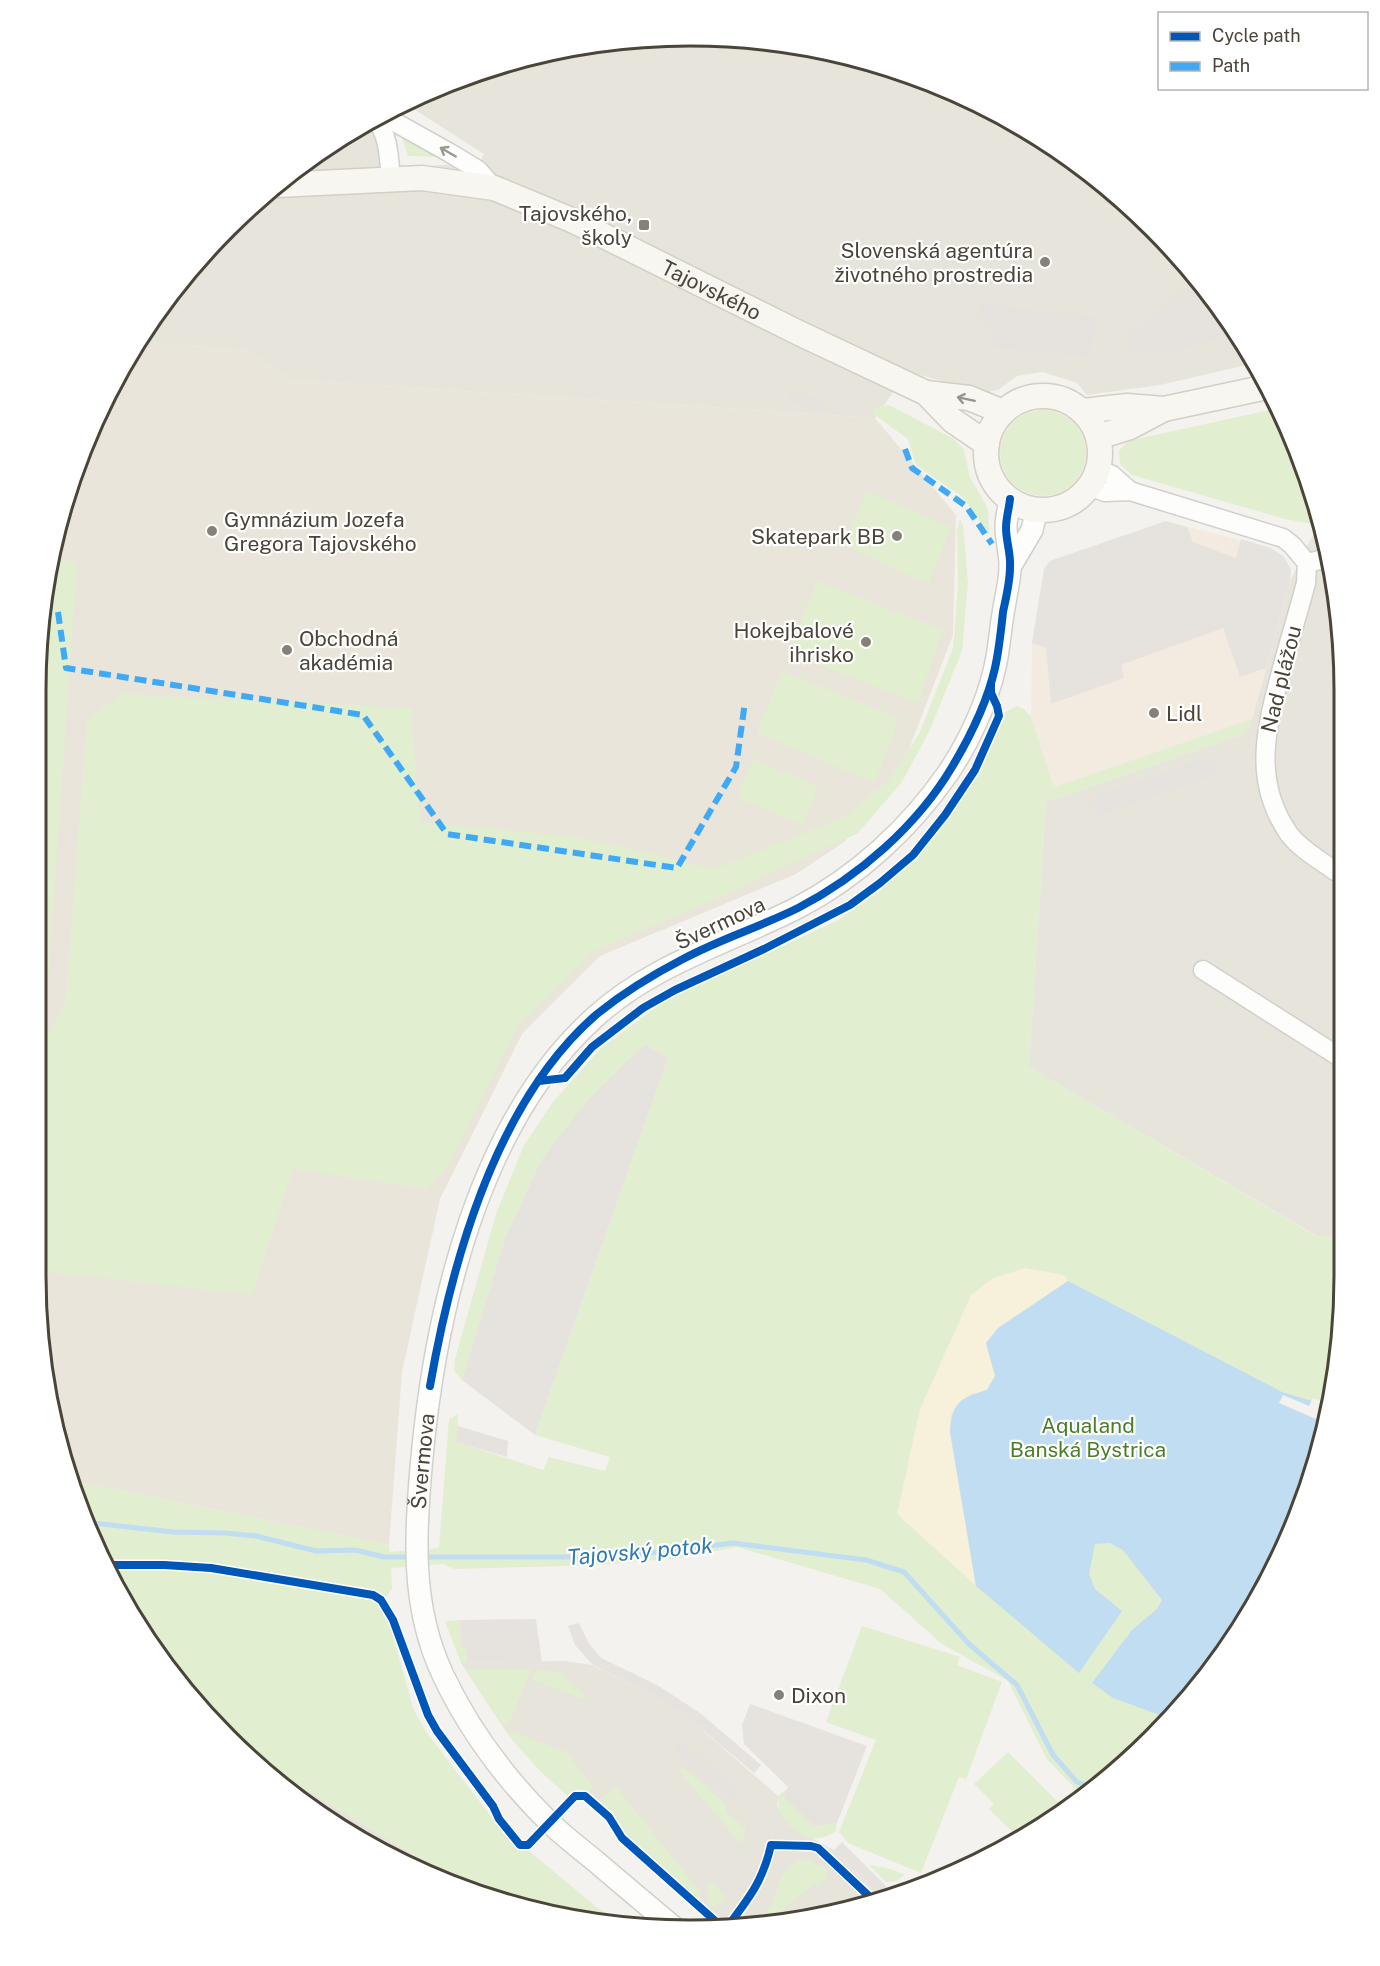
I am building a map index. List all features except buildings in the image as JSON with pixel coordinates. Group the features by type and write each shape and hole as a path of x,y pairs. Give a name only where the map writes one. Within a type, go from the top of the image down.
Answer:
{"main road":[{"name":"Tajovského","path":"292,184 422,178 494,188 574,221 926,393 969,398 1003,412"},
{"path":"1098,437 1130,427 1164,409 1258,389"},
{"name":"Tajovského","path":"926,393 951,420 987,444"},
{"path":"1043,396 1064,400 1083,411 1098,437 1100,454 1094,477 1079,497 1053,509 1026,507 1010,500 997,486 990,473 987,460 987,444 992,427 1003,412 1027,398 1043,396"},
{"path":"1083,411 1127,406 1164,409"}],"street":[{"name":"Tajovského","path":"391,120 478,170 494,188"},
{"path":"381,126 388,148 391,180"},
{"path":"1094,477 1105,492 1130,491 1283,538 1293,545 1307,563 1320,560"},
{"name":"Švermova","path":"664,1919 550,1823 518,1789 457,1704 428,1638 421,1613 416,1518 430,1386 449,1293 460,1252 504,1139 552,1063 573,1037 614,1001 684,958 799,907 838,884 897,836 926,803 951,769 987,693 995,666 1010,567 1006,526 1010,500"},
{"name":"Švermova","path":"1010,567 1032,530 1037,509"},
{"name":"Nad plážou","path":"1307,563 1306,584 1268,722 1264,758 1267,783 1276,811 1291,836 1334,870"},
{"path":"1203,970 1334,1054"}],"shaded area":[{"path":"690,46 774,52 857,68 936,95 975,113 1048,155 1082,179 1145,235 1174,266 1201,298 1245,365 1160,385 1087,395 1077,383 1043,372 1017,376 998,390 981,393 908,371 875,418 291,380 249,351 148,343 179,298 235,235 298,179 368,133 389,121 392,169 480,162 484,154 414,109 444,95 523,68 606,52 648,48"},
{"path":"1189,285 1228,336 1165,354 1132,354 1127,335"},
{"path":"980,303 1098,317 1090,357 989,347 991,332 978,314"},
{"path":"148,343 249,351 291,380 875,418 956,515 953,635 895,785 844,842 796,874 600,956 522,1034 440,1199 402,1372 389,1545 81,1482 68,1443 52,1360 48,1318 46,982 76,563 60,560 68,523 81,483 95,444 113,405"},
{"path":"792,389 825,401 820,412 787,400"},
{"path":"1166,521 1271,548 1283,556 1291,569 1290,581 1252,719 1054,787 1031,717 1032,643 1044,569 1050,561"},
{"path":"1166,521 1187,527 1193,542 1236,558 1241,539 1271,548 1283,556 1291,569 1290,581 1266,668 1240,677 1223,628 1121,665 1124,678 1051,704 1046,648 1032,643 1044,569 1050,561"},
{"path":"1314,533 1328,606 1334,690 1334,1237 1317,1236 1029,1067 1046,802 1239,736 1250,726 1290,581"},
{"path":"1213,755 1219,774 1095,817 1089,798"},
{"path":"645,1044 668,1058 535,1435 462,1380 505,1238 541,1160 588,1100"},
{"path":"458,1426 508,1441 507,1457 456,1442"},
{"path":"536,1619 542,1662 467,1663 466,1648 461,1648 460,1620"},
{"path":"579,1623 588,1642 601,1658 657,1685 700,1713 761,1765 754,1773 692,1721 652,1695 593,1665 575,1645 568,1626"},
{"path":"564,1661 592,1665 652,1695 692,1721 778,1796 777,1806 798,1831 834,1850 876,1892 816,1907 774,1914 716,1919 700,1901 625,1835 614,1816 588,1792 578,1789 567,1795 541,1772 507,1733 461,1663"},
{"path":"750,1704 867,1746 837,1823 814,1826 783,1796 788,1787 744,1744 742,1725"},
{"path":"682,1740 739,1791 731,1800 674,1749"},
{"path":"289,1780 427,1863 368,1833 332,1811"},
{"path":"842,1842 888,1888 876,1892 834,1850"}],"green space":[{"path":"404,136 440,157 408,156 402,138"},
{"path":"889,405 954,439 964,450 970,477 988,509 989,535 964,498 916,465 908,439 872,413 876,407"},
{"path":"1043,410 1059,414 1073,423 1082,437 1086,453 1082,469 1073,483 1059,492 1043,496 1027,492 1013,483 1004,469 1000,453 1004,437 1013,423 1027,414"},
{"path":"1269,410 1285,444 1312,524 1285,519 1132,475 1120,464 1119,451 1132,440"},
{"name":"Skatepark BB","path":"867,491 951,527 928,584 843,545"},
{"path":"960,519 963,525 968,583 962,651 929,732 902,782 858,833 713,900 594,951 517,1026 448,1166 426,1189 293,1169 252,1295 46,1272 46,1035 65,1005 87,719 123,694 411,708 420,822 579,837 714,869 844,817 889,780 920,732 953,648 958,585 957,529"},
{"path":"60,560 77,563 48,982 46,982 46,690 52,606"},
{"name":"Hokejbalové ihrisko","path":"817,581 943,630 918,703 789,653"},
{"path":"782,671 899,718 875,783 757,733"},
{"name":"Aqualand Banská Bystrica","path":"1017,706 1024,709 1031,717 1054,787 1252,719 1247,732 1239,736 1046,802 1029,1067 1316,1236 1334,1237 1332,1318 1321,1402 1312,1443 1299,1483 1285,1522 1267,1561 1225,1634 1201,1668 1145,1731 1077,1791 1046,1758 1008,1681 942,1644 880,1589 737,1547 680,1558 601,1565 455,1569 443,1564 391,1568 392,1589 380,1606 389,1621 413,1708 427,1733 509,1840 519,1849 529,1851 599,1909 609,1914 523,1898 427,1863 289,1780 235,1731 206,1700 179,1668 133,1598 95,1522 81,1482 389,1545 390,1552 439,1548 449,1419 458,1414 457,1442 543,1470 549,1457 605,1471 610,1457 535,1435 668,1058 645,1044 541,1160 505,1238 462,1380 454,1371 455,1359 496,1214 524,1145 553,1102 600,1049 663,1002 838,920 879,892 912,861 946,822 974,781 989,753 1004,713"},
{"path":"753,759 818,786 803,826 737,797"},
{"path":"460,1620 461,1648 466,1648 467,1663 461,1663 445,1621"},
{"path":"862,1626 960,1657 957,1665 1002,1682 966,1779 959,1777 921,1873 848,1843 839,1832 876,1740 826,1722"},
{"path":"465,1669 531,1669 510,1722 502,1725"},
{"path":"537,1669 561,1673 575,1687 583,1691 586,1700 533,1680"},
{"path":"512,1731 566,1752 594,1787 588,1792 578,1789 567,1795 521,1750 507,1733"},
{"path":"1008,1752 1059,1803 1013,1832 989,1809 994,1804 974,1784"},
{"path":"683,1767 725,1803 726,1811 746,1829 744,1840 740,1843 679,1771"},
{"path":"616,1786 700,1891 700,1901 625,1835 614,1816 598,1801"},
{"path":"789,1787 814,1826 837,1823 836,1831 824,1837 810,1838 791,1827 786,1822 778,1803 778,1796"},
{"path":"803,1859 811,1860 818,1866 822,1864 827,1870 825,1880 818,1885 815,1883 778,1913 763,1915 775,1897 785,1872 795,1862"},
{"path":"869,1865 891,1869 905,1875 896,1881 886,1882"},
{"path":"712,1882 726,1898 720,1904 709,1906 707,1886"}],"sand":[{"path":"1025,1268 1064,1275 1068,1281 998,1328 986,1343 995,1376 987,1390 970,1395 951,1414 950,1432 976,1586 897,1514 920,1409 971,1295 993,1278"}],"water":[{"path":"1068,1281 1282,1392 1321,1404 1312,1443 1299,1483 1285,1522 1267,1561 1225,1634 1201,1668 1160,1715 1113,1698 1092,1683 1132,1630 1157,1609 1162,1600 1123,1550 1110,1543 1095,1544 1089,1574 1095,1589 1122,1611 1079,1673 976,1586 950,1432 953,1414 959,1403 987,1390 995,1376 986,1343 998,1328"}],"pier":[{"path":"1283,1395 1309,1406 1313,1398 1321,1401 1317,1420 1279,1403"}],"waterway":[{"name":"Tajovský potok","path":"96,1523 173,1532 256,1536 316,1551 355,1550 384,1557 412,1557"},
{"name":"Tajovský potok","path":"421,1557 617,1557 733,1543 866,1560 904,1572 969,1644 1017,1685 1053,1755 1077,1782 1085,1785"}],"marked path":[{"path":"905,449 912,468 966,506 992,544"},
{"path":"58,612 66,668 363,715 447,834 677,868 736,767 745,702"}],"cycle path":[{"path":"430,1386 451,1287 484,1185 531,1091 562,1050 597,1014 650,977 697,952 798,908 842,881 864,865 904,829 938,789 983,707 995,668 1008,590 1010,557 1006,521 1010,499"},
{"path":"539,1081 565,1078 592,1047 643,1008 675,990 764,949 850,905 913,855 945,815 975,770 999,716 991,693 991,684"},
{"path":"115,1565 211,1568 373,1595 381,1600 393,1620 428,1715 437,1731 520,1845 528,1845 575,1796 585,1796 609,1817 622,1838 713,1919"},
{"path":"734,1918 749,1898 759,1879 771,1845 818,1848 867,1895"}],"place":[{"name":"Tajovského, školy","path":"644,225"},
{"name":"Slovenská agentúra životného prostredia","path":"1045,262"},
{"name":"Gymnázium Jozefa Gregora Tajovského","path":"212,531"},
{"name":"Skatepark BB","path":"897,536"},
{"name":"Hokejbalové ihrisko","path":"866,642"},
{"name":"Obchodná akadémia","path":"287,650"},
{"name":"Lidl","path":"1154,713"},
{"name":"Dixon","path":"779,1695"}]}
